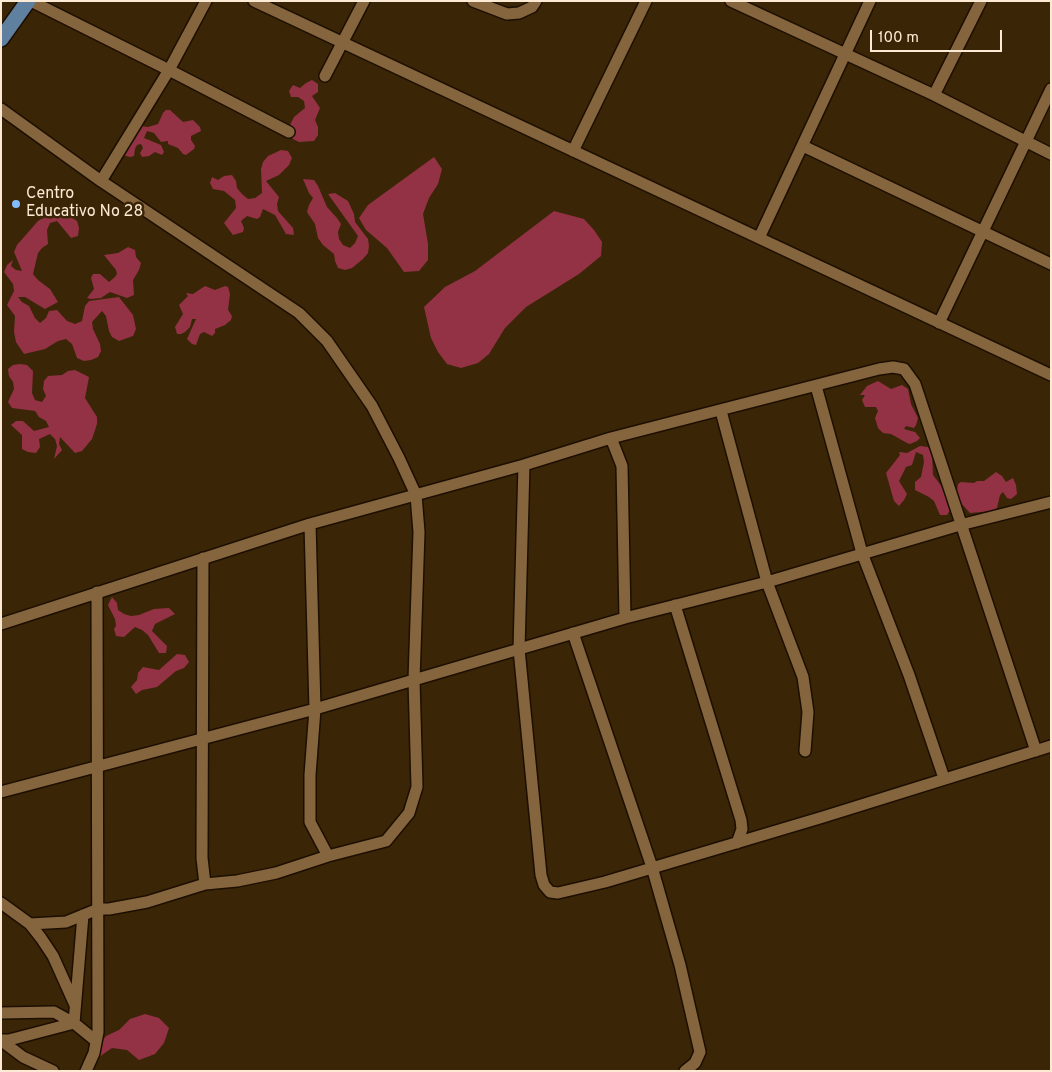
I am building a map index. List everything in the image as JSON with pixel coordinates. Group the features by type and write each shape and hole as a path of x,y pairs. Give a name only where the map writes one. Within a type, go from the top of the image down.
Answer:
{"main road":[{"path":"1,39 30,1"}],"street":[{"path":"30,1 289,132"},
{"path":"101,182 169,70 206,1"},
{"path":"254,1 1051,375"},
{"path":"325,76 364,1"},
{"path":"473,1 507,14 519,13 532,7 536,1"},
{"path":"573,151 646,1"},
{"path":"731,1 757,6 846,54 934,95 1051,154"},
{"path":"759,238 870,1"},
{"path":"934,95 981,1"},
{"path":"940,323 1051,90"},
{"path":"1,109 101,182 299,313 327,341 372,406 416,495 419,532 414,680 416,787 409,813 386,841 328,856 276,873 237,881 205,884 147,902 109,909 98,909 66,922 30,924"},
{"path":"803,146 1051,264"},
{"path":"1,624 310,524 524,465 611,438 893,367 904,369 915,384 1036,751"},
{"path":"816,386 862,553 909,675 944,778"},
{"path":"721,411 767,582 803,677 808,712 806,751"},
{"path":"611,438 622,466 625,618"},
{"path":"524,465 519,649 541,875 544,886 550,892 558,893 605,882 1051,746"},
{"path":"1,792 315,710 625,618 767,582 960,525 1051,502"},
{"path":"310,524 315,710 310,775 310,822 328,856"},
{"path":"203,558 202,858 205,884"},
{"path":"86,1071 94,1053 98,1032 98,592"},
{"path":"675,605 741,820 742,829 737,843"},
{"path":"573,633 652,867 680,965 700,1052 695,1063 685,1071"},
{"path":"1,903 30,924 53,956 76,1005"},
{"path":"74,1023 83,915"},
{"path":"1,1013 54,1012 74,1023 96,1041"},
{"path":"1,1040 9,1040 74,1023"},
{"path":"1,1040 23,1057 53,1071"}],"shaded area":[{"path":"312,80 318,84 318,92 312,96 320,108 315,120 318,127 318,135 314,141 299,142 288,133 294,117 305,108 304,101 298,97 291,97 289,91 293,85 300,88"},
{"path":"166,110 170,110 183,122 193,120 200,127 201,131 191,136 195,146 194,149 186,155 183,154 178,148 168,144 168,141 161,142 154,133 147,131 144,138 161,145 164,152 162,155 155,152 149,156 142,157 140,153 143,148 141,144 137,145 134,156 123,155 141,126 148,127 158,124"},
{"path":"281,150 288,151 292,158 289,165 279,175 266,181 279,197 278,211 293,228 294,235 286,234 275,215 263,209 260,217 257,219 247,216 241,221 244,228 243,232 233,235 224,223 236,208 235,200 224,191 213,189 210,183 212,177 218,180 224,176 232,175 236,181 237,188 242,194 248,199 255,198 262,193 261,169 263,162 268,156"},
{"path":"434,157 442,169 438,184 429,198 423,214 428,244 428,260 419,271 404,272 387,248 366,230 359,218 368,205"},
{"path":"303,179 314,180 327,207 341,224 338,232 339,239 343,245 350,248 358,236 328,194 335,193 348,201 354,214 355,222 368,239 369,246 368,253 352,268 345,270 338,268 334,254 318,238 315,224 307,212 313,198"},
{"path":"58,209 77,221 79,228 78,236 71,238 57,221 50,223 47,230 48,244 38,253 33,274 50,289 58,302 45,309 25,297 18,297 29,306 40,323 46,318 49,311 57,310 67,321 75,324 82,321 85,306 89,301 119,297 133,315 136,329 133,336 119,341 112,337 106,316 102,311 92,322 101,351 98,357 91,360 84,361 77,358 72,344 66,339 58,341 45,349 24,354 16,342 14,332 15,316 7,305 14,291 13,284 4,272 7,265 13,260 11,266 16,270 22,271 14,252 17,245 38,221"},
{"path":"554,211 584,219 602,242 601,256 579,274 526,307 505,328 489,354 478,363 461,368 447,364 431,338 424,307 445,287 475,271"},
{"path":"128,247 135,250 136,257 141,263 133,280 134,295 127,298 110,292 101,298 87,298 94,289 91,278 93,274 100,274 109,282 117,274 104,255 118,253"},
{"path":"205,286 215,290 225,286 228,287 230,294 228,310 232,316 231,320 225,325 215,329 215,333 212,336 204,332 200,334 196,345 187,339 196,319 192,319 190,327 181,334 177,334 175,327 183,314 179,305 188,296 186,293 193,294"},
{"path":"13,365 27,365 33,371 32,393 35,400 42,402 46,396 43,389 44,381 48,376 62,375 68,371 75,370 89,377 85,398 97,417 97,424 92,439 82,451 75,453 60,437 59,444 62,450 54,459 57,446 55,439 50,434 39,439 40,447 36,453 22,449 22,435 11,425 16,421 23,421 34,431 49,427 46,421 39,417 35,411 12,408 8,402 14,389 8,369"},
{"path":"878,381 891,389 902,385 908,389 911,404 918,418 914,428 906,426 904,429 915,432 920,438 917,441 910,444 907,443 891,434 883,433 878,428 875,418 878,411 876,407 865,407 862,400 865,395 860,395 867,386"},
{"path":"920,446 928,447 932,453 933,475 952,500 952,507 947,515 940,515 934,501 915,490 915,482 921,477 924,462 923,455 916,452 912,465 906,467 899,481 907,494 899,506 894,501 886,473 900,455 899,452 907,453"},
{"path":"996,472 1006,482 1013,478 1017,494 1011,499 1007,498 1003,492 1000,495 997,508 993,511 970,513 960,502 957,491 958,484 961,482 974,483 984,481"},
{"path":"112,597 117,603 118,610 131,616 154,609 169,608 175,614 155,624 152,631 167,646 166,653 159,653 148,635 135,627 124,637 116,636 114,629 116,626 115,619 108,605"},
{"path":"177,654 185,655 189,662 184,668 176,671 157,687 142,690 136,694 131,687 137,680 138,673 143,667 159,670"},
{"path":"145,1014 159,1018 169,1028 164,1043 155,1054 139,1060 127,1050 112,1048 99,1057 96,1048 106,1036 119,1030 130,1019"}],"place":[{"name":"Centro Educativo No 28","path":"16,204"}]}
